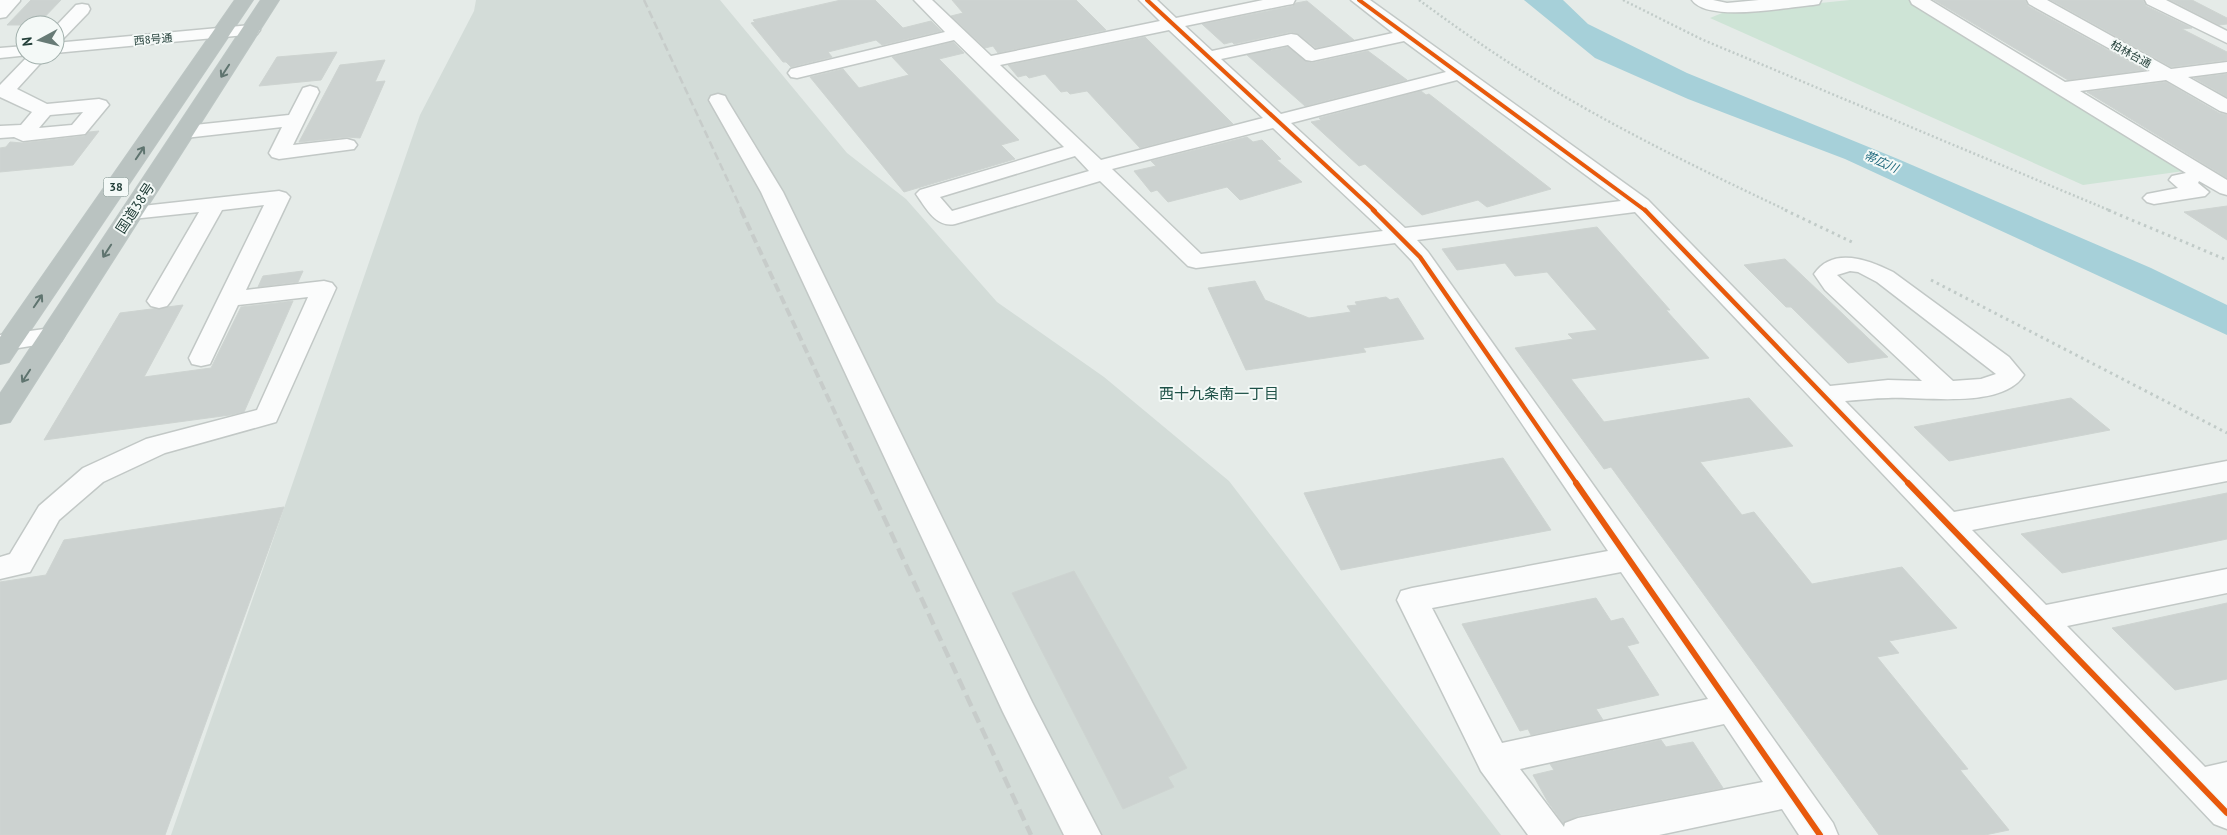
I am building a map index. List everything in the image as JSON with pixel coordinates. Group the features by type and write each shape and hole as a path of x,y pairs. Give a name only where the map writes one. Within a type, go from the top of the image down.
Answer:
{"highway":[{"name":"国道38号","path":"3,347 244,0"},
{"name":"国道38号","path":"0,415 270,0"}],"street":[{"path":"922,0 1196,261 1640,206"},
{"path":"1147,0 1401,236 1420,257 1820,835"},
{"path":"987,62 1173,24 1267,2 1286,0"},
{"path":"1359,0 1640,206 2040,619 2213,781 2227,813"},
{"path":"1700,0 1712,6 1727,8 1804,0"},
{"path":"1918,0 2061,88 2202,184 2227,209"},
{"name":"柏林台通","path":"2035,0 2227,107"},
{"path":"2153,0 2227,38"},
{"path":"0,2 12,1 0,13"},
{"path":"65,27 82,9"},
{"name":"西8号通","path":"65,47 251,30"},
{"path":"797,73 958,34"},
{"path":"1208,57 1291,39 1312,56 1406,35"},
{"path":"0,53 15,52"},
{"path":"29,65 3,91 44,110 99,105 78,130 23,135 44,110"},
{"path":"2061,88 2227,67"},
{"path":"1100,170 1277,121 1460,74"},
{"path":"310,92 279,153 347,146"},
{"path":"718,100 772,192 1020,712 1083,835"},
{"path":"185,132 296,120"},
{"path":"0,132 27,130"},
{"path":"2154,198 2202,184 2227,189"},
{"path":"132,213 279,197 201,358"},
{"path":"159,301 214,204"},
{"path":"1822,395 1888,389 1947,390 1967,389 2005,382 2010,375 2000,363 1885,277 1865,267 1850,264 1832,267 1825,274 1834,285 1947,390"},
{"path":"0,568 20,564 49,513 93,476 156,446 267,416 324,288 230,299"},
{"path":"3,347 52,336"},
{"path":"1948,524 2227,471"},
{"path":"1549,835 1493,760 1412,600 1628,559"},
{"path":"2040,619 2227,580"},
{"path":"1493,760 1732,708"},
{"path":"1578,835 1790,792"}],"lane":[{"path":"1078,149 927,194 947,219 1100,170"}],"path":[{"path":"1418,0 1528,76 1607,122 1861,246"},
{"path":"1623,0 1701,39 2227,260"},
{"path":"1922,276 1992,310 2227,433"}],"shaded area":[{"path":"476,0 720,0 847,153 906,199 997,302 1104,377 1229,481 1501,835 171,835 420,115 474,11"}],"green space":[{"path":"1850,0 1910,0 2184,171 2083,185 1710,18 1722,13"}],"water":[{"name":"帯広川","path":"1524,0 1563,0 1588,24 1687,73 1898,159 2151,268 2227,305 2227,335 1845,159 1688,99 1595,58"}],"building":[{"path":"31,0 61,0 47,15 17,15"},
{"path":"841,0 875,0 903,28 931,21 941,31 882,45 876,40 828,52 832,57 791,67 786,62 783,62 751,23 755,22 753,20"},
{"path":"952,0 1076,0 1106,30 998,53 993,46 985,48 951,16 963,13"},
{"path":"1934,0 2025,0 2028,6 2144,70 2068,80"},
{"path":"2051,0 2143,0 2146,6 2192,28 2182,29 2227,52 2227,60 2171,67"},
{"path":"2170,0 2192,0 2227,18 2227,24 2219,25"},
{"path":"1307,1 1354,40 1316,48 1298,34 1291,32 1234,44 1232,42 1224,44 1202,24 1293,6 1296,3"},
{"path":"15,17 15,25 7,25"},
{"path":"1145,37 1233,124 1140,148 1087,91 1070,94 1067,91 1061,92 1045,74 1029,78 1026,75 1018,77 1008,65"},
{"path":"953,42 964,53 939,59 1019,140 1001,145 1015,159 904,192 810,77 843,69 859,88 909,75 892,57"},
{"path":"1288,47 1305,61 1312,63 1368,51 1407,80 1305,106 1247,55"},
{"path":"337,52 321,80 259,86 277,57"},
{"path":"385,60 375,82 385,81 360,138 347,137 299,142 340,65"},
{"path":"2227,74 2227,97 2194,78"},
{"path":"2166,82 2219,113 2227,115 2227,178 2087,92"},
{"path":"1421,91 1426,95 1429,94 1551,189 1487,207 1478,200 1422,215 1365,164 1359,166 1311,122 1321,120 1319,118"},
{"path":"99,131 73,165 0,172 0,148 6,147 10,142 23,143 85,136 89,132"},
{"path":"1247,137 1253,142 1262,140 1281,159 1277,160 1302,182 1240,200 1227,187 1168,202 1157,190 1151,192 1134,171 1156,166 1151,161"},
{"path":"2227,206 2227,240 2184,212"},
{"path":"1597,227 1670,310 1666,310 1709,358 1571,379 1604,422 1749,398 1793,446 1700,462 1742,515 1754,512 1812,584 1902,567 1957,628 1889,641 1899,653 1877,657 1968,769 1960,770 2009,830 1985,835 1879,835 1611,467 1604,469 1515,348 1573,339 1568,334 1597,330 1547,272 1515,276 1505,263 1457,270 1442,249"},
{"path":"1785,259 1888,357 1848,363 1791,307 1786,307 1744,265"},
{"path":"303,271 298,282 258,287 263,276"},
{"path":"1255,281 1265,300 1309,318 1351,312 1347,306 1357,305 1355,302 1386,297 1390,300 1398,298 1424,339 1363,348 1366,352 1246,370 1208,288"},
{"path":"293,301 244,412 44,440 120,313 183,305 144,377 211,368 241,307"},
{"path":"2071,398 2110,430 1949,461 1914,427"},
{"path":"1503,458 1551,530 1341,570 1304,493"},
{"path":"2227,493 2227,539 2062,573 2021,534"},
{"path":"284,507 165,835 0,835 0,582 46,575 64,540"},
{"path":"1074,571 1187,768 1168,777 1174,787 1123,809 1012,593"},
{"path":"1596,598 1611,621 1623,618 1639,643 1627,646 1659,695 1596,709 1603,720 1531,735 1528,729 1520,731 1462,624"},
{"path":"2227,603 2227,679 2175,690 2112,628"},
{"path":"1661,740 1666,747 1693,742 1723,788 1578,816 1563,823 1548,802 1533,775 1554,770 1550,764"}],"railway":[{"path":"644,0 742,211"},
{"path":"741,210 868,484"},
{"path":"868,483 1031,835"}],"cycle path":[{"path":"1147,0 1401,236 1420,257 1820,835"},
{"path":"1359,0 1640,205 2227,813"}],"district":[{"name":"西十九条南一丁目","path":"1219,394"}]}
